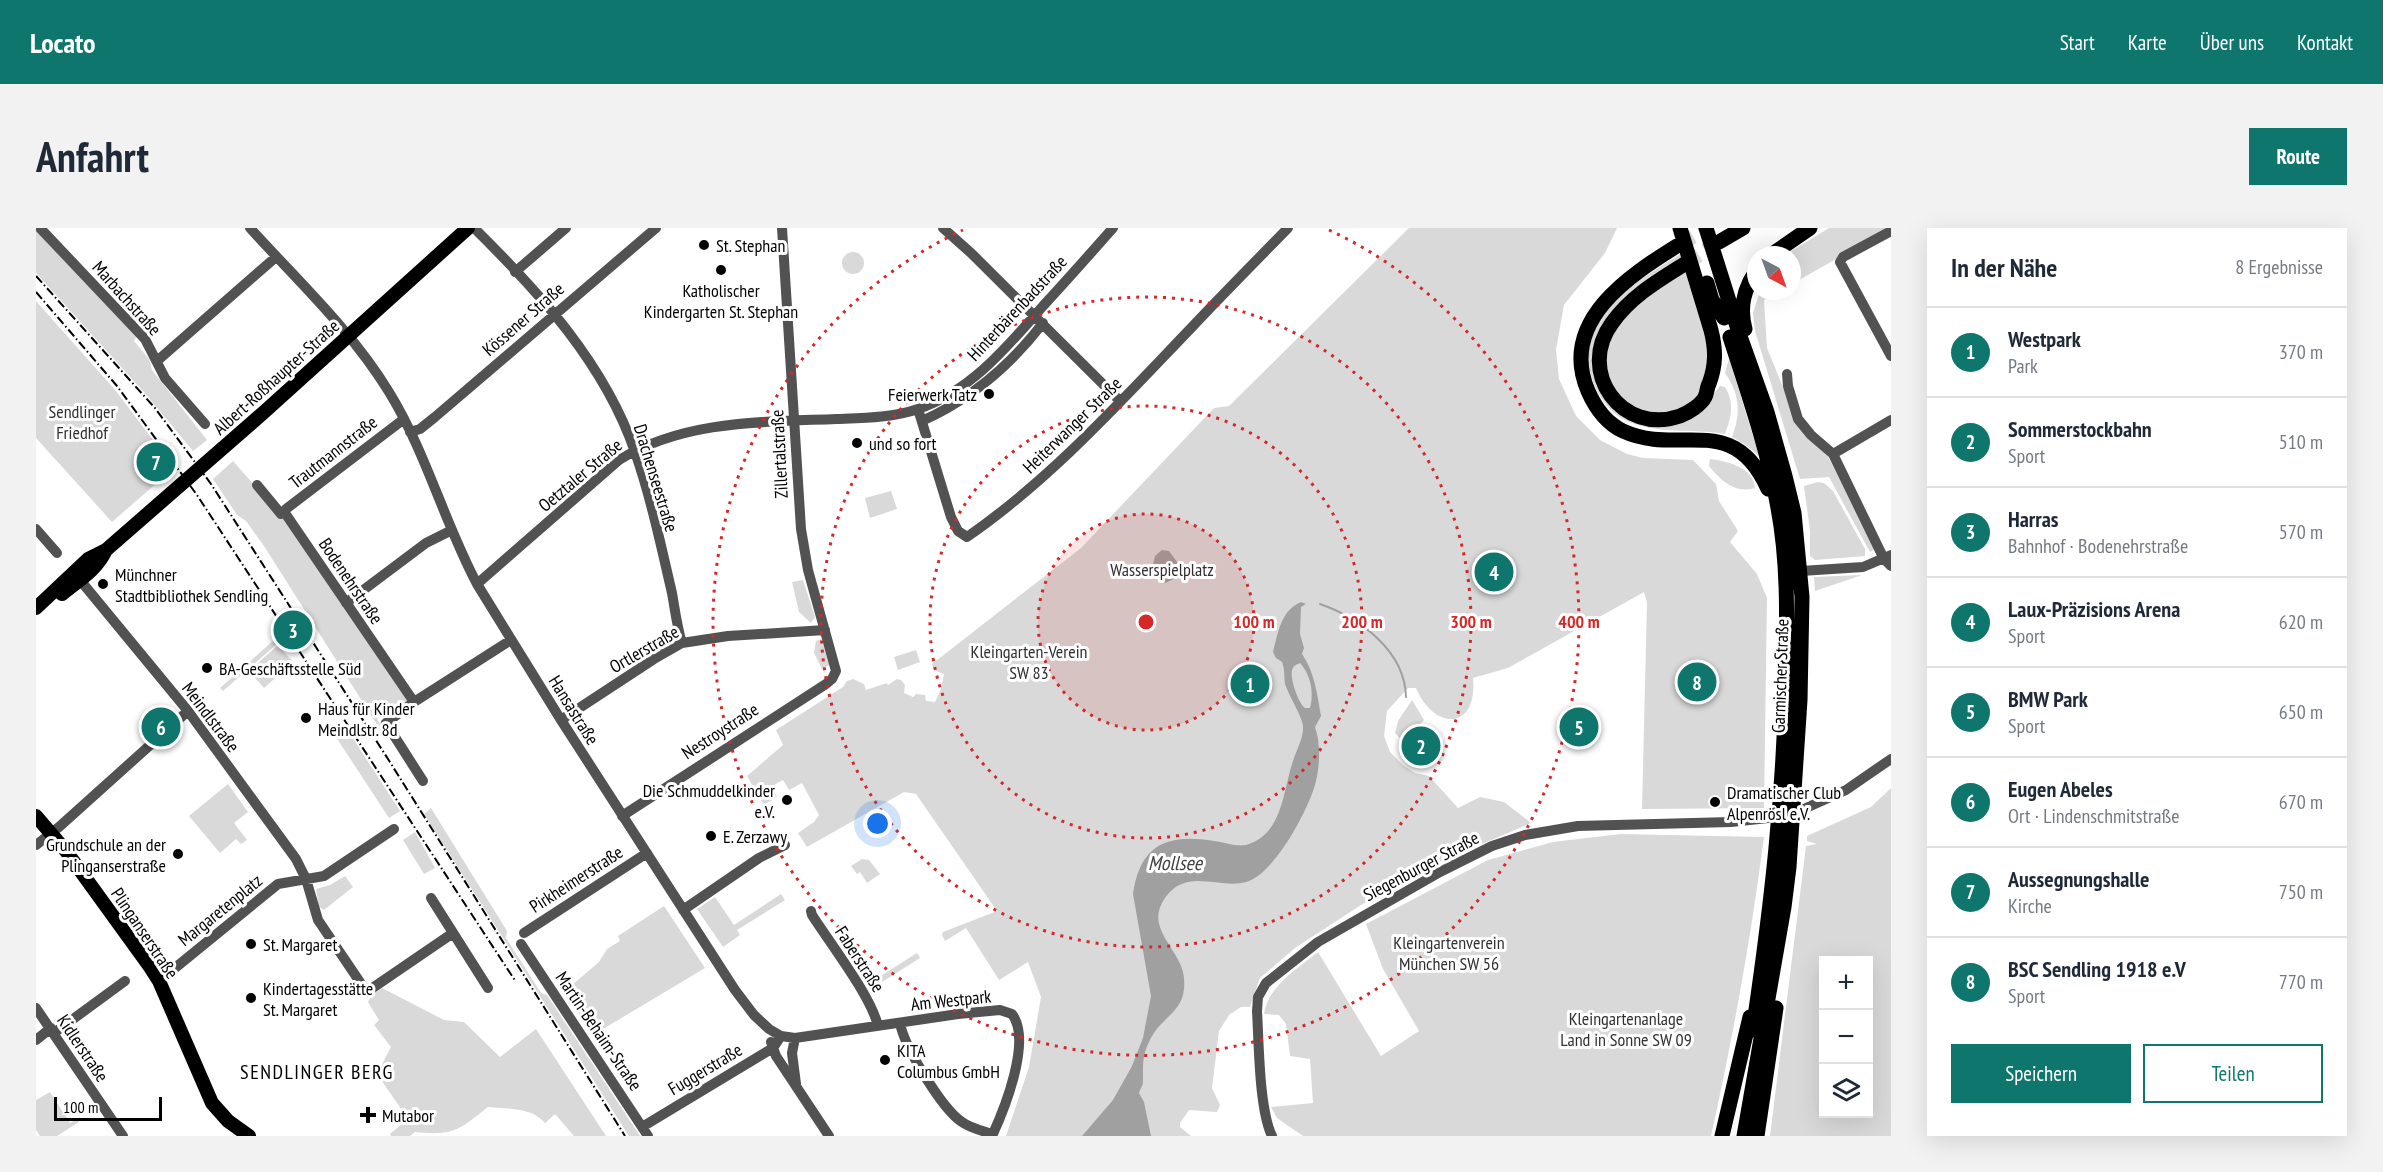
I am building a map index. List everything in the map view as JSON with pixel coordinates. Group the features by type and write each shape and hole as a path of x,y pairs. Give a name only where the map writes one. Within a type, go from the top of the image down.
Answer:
{"highway":[{"path":"1680,228 1711,287"},
{"path":"1686,262 1621,311 1601,344 1599,366 1609,393 1624,410 1642,418 1664,420 1686,414 1706,397 1716,362 1711,287 1689,228"},
{"name":"Garmischer Straße","path":"1695,228 1711,287 1724,318 1766,451 1778,508 1786,594 1784,757 1772,895 1751,1041 1734,1136"},
{"name":"Garmischer Straße","path":"1706,228 1711,287 1749,362 1767,412 1794,513 1801,571 1800,700 1793,829 1784,907 1744,1136"},
{"path":"1719,242 1743,228"},
{"path":"1784,246 1810,228"},
{"path":"1680,244 1627,280 1598,309 1590,322 1582,348 1584,382 1599,410 1615,426 1636,436 1713,440 1737,449 1748,457 1761,473 1773,502 1778,508"},
{"path":"1747,286 1742,303 1742,314 1749,362"},
{"path":"1757,1136 1772,1045 1785,924 1784,907"},
{"path":"1722,1136 1756,997"}],"main road":[{"name":"Albert-Roßhaupter-Straße","path":"36,609 88,559 106,550 215,456 468,228"},
{"name":"Albert-Roßhaupter-Straße","path":"36,618 95,567 106,550"},
{"name":"Plinganserstraße","path":"36,816 118,922 159,981 212,1103 228,1121 249,1136"}],"street":[{"name":"Marbachstraße","path":"40,228 145,339 165,378 204,424"},
{"name":"Hansastraße","path":"250,228 350,335 381,379 404,419 477,584 622,816 735,990 769,1029"},
{"name":"Drachenseestraße","path":"474,228 555,313 597,374 615,406 635,450 648,495 682,643"},
{"path":"516,272 566,228"},
{"name":"Kössener Straße","path":"410,432 420,429 435,417 656,228"},
{"name":"Zillertalstraße","path":"782,228 803,548 836,665 835,674"},
{"path":"943,228 1039,319 1120,401"},
{"name":"Hinterbärenbadstraße","path":"922,421 964,399 996,375 1113,228"},
{"name":"Heiterwanger Straße","path":"918,409 951,517 957,531 967,537 1039,481 1288,228"},
{"path":"1891,231 1844,257 1840,262 1886,337 1891,356"},
{"path":"157,361 276,257"},
{"name":"Hinterbärenbadstraße","path":"794,421 880,417 918,409 942,399 986,368 1039,319"},
{"path":"1787,374 1788,387 1798,419 1811,435 1833,454 1889,560 1853,569 1801,571"},
{"name":"Trautmannstraße","path":"285,513 286,509 404,419"},
{"path":"1833,454 1891,420"},
{"name":"Oetztaler Straße","path":"477,584 619,459 635,450 690,430 794,421"},
{"name":"Bodenehrstraße","path":"257,485 280,512 285,513 414,702"},
{"path":"36,529 57,553"},
{"path":"346,603 426,543 452,530"},
{"name":"Meindlstraße","path":"80,580 188,711 296,859 306,879"},
{"name":"Ortlerstraße","path":"561,720 654,658 682,643 719,637 825,630"},
{"path":"423,781 386,723 414,702 511,640"},
{"name":"Nestroystraße","path":"622,816 826,684 835,674"},
{"path":"36,845 188,711"},
{"path":"1806,808 1845,790 1891,759"},
{"name":"Siegenburger Straße","path":"1272,1136 1266,1120 1264,1104 1258,997 1261,989 1273,977 1318,942 1467,857 1525,835 1578,826 1731,822 1768,818"},
{"name":"Margaretenplatz","path":"159,981 278,884 324,876 393,829"},
{"path":"683,910 759,858 785,845"},
{"name":"Pirkheimerstraße","path":"524,933 647,853"},
{"path":"306,879 313,909 363,988 367,990 453,933"},
{"path":"430,898 488,988"},
{"name":"Faberstraße","path":"812,911 812,915 867,999 876,1016 878,1026"},
{"name":"Martin-Behaim-Straße","path":"521,944 645,1131"},
{"path":"36,1040 125,981"},
{"name":"Kidlerstraße","path":"36,1008 123,1136"},
{"name":"Am Westpark","path":"769,1029 781,1036 795,1038 1000,1010 1012,1014 1019,1027 1017,1059 1006,1102 992,1135"},
{"path":"900,1023 912,1055 953,1114 963,1124 992,1135"},
{"path":"769,1029 776,1056 829,1136"},
{"name":"Fuggerstraße","path":"645,1131 773,1048 781,1036"},
{"path":"795,1038 792,1053 796,1084"}],"green space":[{"path":"1409,228 1617,228 1605,253 1564,305 1556,350 1559,379 1576,416 1600,440 1627,454 1643,458 1693,460 1716,484 1719,501 1738,531 1730,542 1757,574 1767,598 1764,808 1642,809 1647,603 1644,592 1508,668 1473,678 1473,695 1469,708 1462,716 1453,719 1443,718 1433,712 1424,702 1416,688 1408,688 1387,711 1384,736 1390,752 1415,773 1429,776 1458,808 1480,797 1504,802 1531,823 1433,865 1361,905 1295,948 1260,978 1250,1007 1241,1007 1229,1015 1219,1031 1212,1088 1220,1105 1217,1112 1189,1110 1180,1123 1180,1127 1191,1136 1006,1136 1029,1067 1041,997 1028,962 999,980 966,928 945,941 943,932 997,911 916,794 904,792 807,847 798,833 814,822 819,815 802,783 789,790 783,780 772,786 777,797 764,805 747,776 783,745 776,730 843,687 847,681 853,679 864,684 866,690 887,683 888,685 897,679 905,685 904,693 913,697 916,694 925,695 926,701 935,702 944,674 934,670 932,664 1081,548 1214,408 1229,406"},
{"path":"1829,228 1891,228 1801,279 1800,246"},
{"path":"36,230 136,337 134,341 149,359 152,370 207,440 193,451 143,391 36,273"},
{"path":"853,252 861,255 864,263 861,271 853,274 845,271 842,263 845,255"},
{"path":"1682,253 1683,258 1639,286 1595,369 1643,423 1707,402 1720,386 1725,387 1730,399 1731,410 1725,434 1637,425 1615,413 1598,393 1593,382 1589,360 1591,339 1600,321 1629,289"},
{"path":"1687,271 1709,339 1705,389 1690,403 1676,411 1655,413 1640,410 1627,402 1609,380 1606,350 1611,334 1625,314 1634,306"},
{"path":"1757,300 1764,300 1767,348 1785,392 1808,437 1828,457 1877,548 1870,552 1829,477 1800,479 1755,331 1753,313"},
{"name":"Sendlinger Friedhof","path":"36,301 116,391 174,468 112,522 36,438"},
{"path":"1729,359 1759,456 1732,437 1737,420 1738,404 1734,389 1725,373"},
{"path":"1710,459 1724,461 1745,470 1750,475 1755,488 1741,489 1729,485 1709,466"},
{"path":"233,461 286,521 410,699 402,704 400,702 377,719 384,730 381,731 264,546 246,521 237,515 213,479"},
{"path":"1818,482 1824,483 1833,491 1865,549 1865,556 1815,560 1810,556 1810,531 1804,486"},
{"path":"891,491 897,509 870,518 865,498"},
{"path":"1862,575 1815,591 1814,577"},
{"path":"803,580 815,617 811,623 799,612 792,582"},
{"path":"821,639 831,664 822,669 814,653 816,641"},
{"path":"274,640 277,644 223,691 220,688"},
{"path":"278,645 293,662 264,688 249,671"},
{"path":"916,650 920,662 898,670 894,657"},
{"path":"1412,700 1424,720 1418,727 1414,724 1401,739 1395,733 1398,721"},
{"path":"345,726 400,811 389,818 334,734"},
{"path":"1413,728 1440,751 1429,763 1402,740"},
{"path":"228,784 248,812 234,823 247,840 241,844 236,839 220,853 189,816"},
{"path":"1891,788 1891,1136 1770,1136 1806,846 1817,844 1807,841 1807,836 1871,807"},
{"path":"431,808 507,931 506,938 541,993 547,995 640,1136 629,1136 424,814"},
{"path":"415,832 435,868 424,874 403,840"},
{"name":"Kleingartenanlage Land in Sonne SW 09","path":"1621,834 1764,837 1741,987 1711,1136 1303,1136 1277,1118 1271,1107 1313,1103 1310,1059 1290,1056 1286,1024 1279,1015 1264,1014 1271,995 1293,972 1318,952 1381,1056 1419,1031 1383,969 1366,924 1488,860 1553,842"},
{"path":"862,859 869,860 880,874 867,883 860,872 857,874 851,866"},
{"path":"345,876 353,887 324,910 319,907 316,889 330,885"},
{"path":"781,894 785,900 737,930 740,935 723,947 697,909 715,897 734,925"},
{"path":"664,906 705,968 593,1035 565,991 599,962 607,949 620,941 618,936"},
{"path":"917,953 920,958 882,982 879,977"},
{"path":"382,988 444,1020 464,1022 500,1057 536,1029 606,1136 574,1136 555,1114 545,1123 527,1111 488,1107 455,1130 391,1136 390,1134 408,1119 377,1074 391,1047 374,1025 379,1020 368,1002 371,996"},
{"path":"50,1092 70,1123 77,1119 79,1122 57,1136 40,1136 36,1130 36,1100"}],"water":[{"path":"1162,550 1169,551 1183,570 1176,578 1165,583 1154,574 1153,565 1155,556"},
{"name":"Mollsee","path":"1301,602 1306,604 1301,607 1300,634 1304,648 1302,654 1313,676 1321,716 1315,727 1319,763 1311,796 1298,824 1280,853 1259,875 1249,881 1238,883 1192,881 1181,884 1171,891 1162,903 1159,923 1182,968 1184,990 1178,1006 1154,1032 1144,1056 1143,1083 1139,1093 1144,1102 1151,1136 1082,1136 1113,1100 1132,1066 1143,1038 1151,996 1133,894 1142,864 1150,853 1170,841 1198,839 1246,845 1258,840 1268,832 1280,810 1303,726 1285,684 1282,662 1273,652 1281,623 1294,606","holes":["1300,663 1311,684 1310,708 1305,708 1300,701 1292,679 1292,670"]}],"waterway":[{"path":"1320,604 1350,618 1378,638 1398,665 1404,680 1406,697"}],"tunnel":[{"path":"1680,244 1708,228"},
{"path":"1686,263 1719,242"}],"railway":[{"path":"36,276 155,408 211,484 388,759 625,1136"},
{"path":"36,292 117,386 197,495 516,982"}],"place":[{"name":"St. Stephan","path":"704,245"},
{"name":"Katholischer Kindergarten St. Stephan","path":"721,270"},
{"name":"Feierwerk Tatz","path":"989,394"},
{"name":"und so fort","path":"857,443"},
{"name":"Aussegnungshalle","path":"156,462"},
{"name":"Laux-Präzisions Arena","path":"1494,572"},
{"name":"Münchner Stadtbibliothek Sendling","path":"103,584"},
{"name":"Harras","path":"293,630"},
{"name":"BA-Geschäftsstelle Süd","path":"207,668"},
{"name":"BSC Sendling 1918 e.V","path":"1697,682"},
{"name":"Westpark","path":"1250,684"},
{"name":"Haus für Kinder Meindlstr. 8d","path":"306,718"},
{"name":"Eugen Abeles","path":"161,727"},
{"name":"BMW Park","path":"1579,727"},
{"name":"Sommerstockbahn","path":"1421,746"},
{"name":"Die Schmuddelkinder e.V.","path":"787,800"},
{"name":"Dramatischer Club Alpenrösl e.V.","path":"1715,802"},
{"name":"E. Zerzawy","path":"711,836"},
{"name":"Grundschule an der Plinganserstraße","path":"178,854"},
{"name":"St. Margaret","path":"251,944"},
{"name":"Kindertagesstätte St. Margaret","path":"251,998"},
{"name":"KITA Columbus GmbH","path":"885,1060"},
{"name":"Mutabor","path":"368,1115"}],"district":[{"name":"SENDLINGER BERG","path":"317,1072"}],"park label":[{"name":"Wasserspielplatz","path":"1162,569"},
{"name":"Kleingarten-Verein SW 83","path":"1029,661"},
{"name":"Kleingartenverein München SW 56","path":"1449,952"}]}
